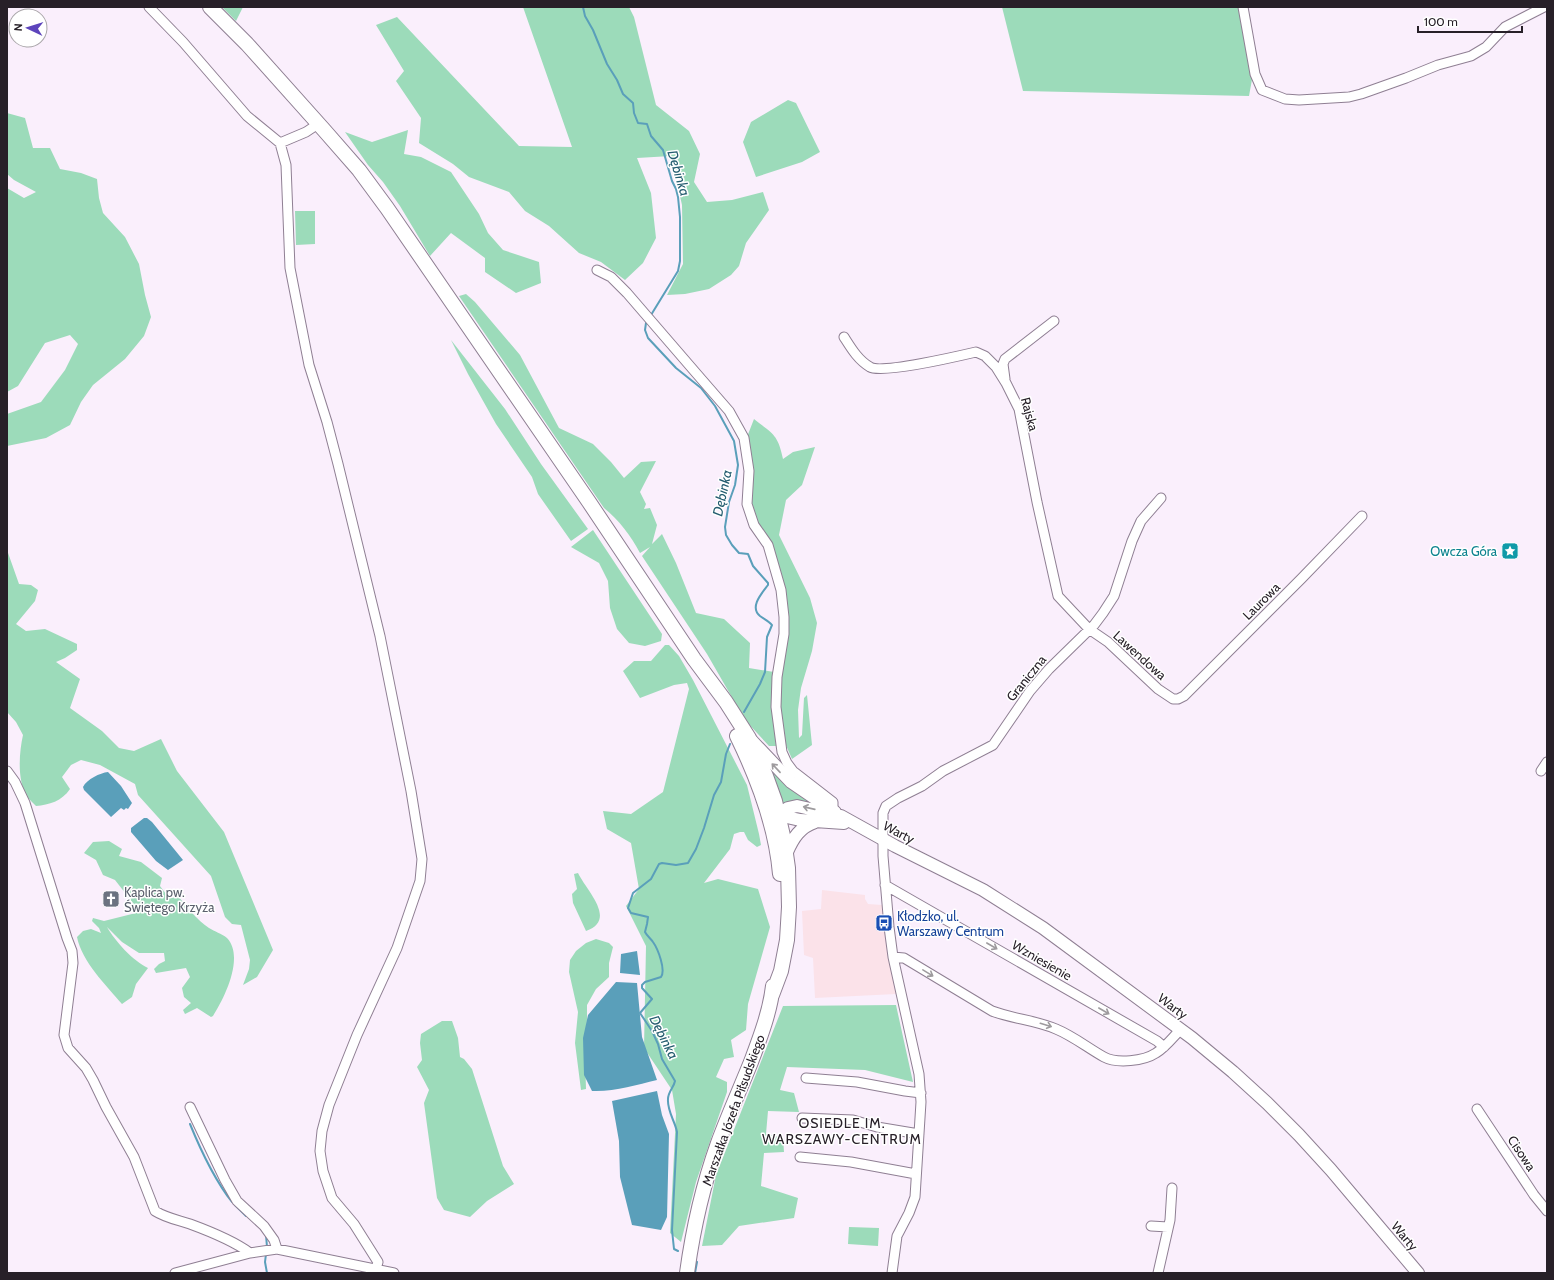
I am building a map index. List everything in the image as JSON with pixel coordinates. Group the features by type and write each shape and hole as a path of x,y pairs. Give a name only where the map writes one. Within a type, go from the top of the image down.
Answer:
{"highway":[{"path":"210,7 262,61 359,170 396,220 694,659 733,720 749,738 766,776 774,816 780,881 781,959"},
{"path":"733,720 751,767 774,816 787,852 789,907 781,959"},
{"name":"Marszałka Józefa Piłsudskiego","path":"687,1273 697,1216 710,1169 759,1040 772,995 777,984 781,959"}],"main road":[{"path":"749,738 791,782 837,813"},
{"name":"Warty","path":"774,816 788,808 797,806 837,813 860,827 983,890 1030,919 1181,1030 1233,1072 1288,1124 1336,1176 1418,1273"},
{"name":"Warty","path":"774,816 816,822 839,822 860,827"},
{"path":"787,852 798,833 808,824 816,822"}],"street":[{"path":"149,7 183,42 247,116 280,143 286,165 292,284 309,365 327,422 380,636 410,783 422,859 420,881 397,948 357,1035 329,1105 322,1131 320,1151 326,1182 332,1198 354,1224 378,1262 376,1269"},
{"path":"1243,7 1255,74 1262,90 1285,99 1298,100 1349,97 1361,94 1438,65 1471,56 1486,47 1506,27 1544,7"},
{"path":"280,143 306,132 318,124"},
{"path":"597,270 611,277 627,293 729,411 744,438 749,471 747,504 754,525 768,545 781,590 784,616 784,634 777,677 776,708 782,752 793,771 833,802 837,813"},
{"path":"1006,383 1004,364 1005,359 1054,321"},
{"name":"Rajska","path":"844,337 857,357 871,368 879,369 898,367 976,352 985,356 996,367 1006,383 1018,409 1058,596 1089,629"},
{"name":"Graniczna","path":"883,839 883,813 886,806 943,772 993,745 1030,691 1049,669 1104,613 1114,596 1132,540 1141,521 1161,498"},
{"name":"Laurowa","path":"1173,699 1178,699 1184,696 1215,666 1362,516"},
{"name":"Lawendowa","path":"1089,629 1108,642 1158,690 1173,699"},
{"path":"1541,771 1547,762"},
{"path":"7,771 15,782 25,803 72,950 73,963 64,1035 68,1048 86,1068 93,1080 106,1107 134,1157 155,1211 163,1216 190,1224 209,1232 243,1248 250,1254"},
{"path":"883,839 885,885 893,957 919,1074 921,1093 915,1197 910,1213 897,1236 892,1273"},
{"name":"Wzniesienie","path":"885,885 1157,1041 1164,1047"},
{"path":"893,957 904,958 992,1011 1046,1025 1114,1061 1120,1062 1146,1057 1158,1052 1181,1030"},
{"path":"806,1078 856,1082 921,1093"},
{"path":"190,1107 225,1180 237,1201 264,1226 274,1240 277,1249"},
{"name":"Cisowa","path":"1477,1109 1534,1195 1547,1211"},
{"path":"802,1118 853,1120 877,1127 919,1134"},
{"path":"800,1157 851,1162 916,1174"},
{"path":"1158,1273 1169,1224 1172,1188"},
{"path":"1151,1226 1169,1224"},
{"path":"175,1273 250,1254 277,1249 394,1273"}],"shaded area":[{"path":"822,890 865,895 865,899 868,904 882,905 888,958 896,994 815,998 813,958 804,955 802,911 821,909"}],"green space":[{"path":"222,7 243,7 236,21"},
{"path":"523,7 629,7 634,17 656,105 689,131 700,154 694,182 707,202 732,200 763,192 769,210 746,243 739,266 731,275 709,289 685,294 667,295 683,264 682,205 671,156 637,158 651,193 656,238 643,263 625,280 601,262 579,253 549,226 525,211 509,192 469,177 453,164 419,143 421,118 396,81 404,71 376,25 397,17 519,146 572,147"},
{"path":"1002,7 1241,7 1253,74 1249,96 1023,91"},
{"path":"788,100 796,103 820,152 802,162 756,177 743,142 751,122"},
{"path":"7,113 25,118 33,148 50,148 60,169 81,173 97,179 99,198 103,213 125,237 139,264 151,317 144,336 125,359 93,385 81,402 70,425 46,438 7,446 7,414 41,402 65,370 78,344 70,335 45,343 18,386 7,392 7,188 24,198 36,192 14,180 7,174"},
{"path":"408,130 404,154 421,157 451,172 479,214 488,233 503,250 539,262 541,283 516,293 485,272 485,258 451,233 430,256 400,206 383,182 368,165 345,132 372,142"},
{"path":"295,211 315,211 315,244 296,245"},
{"path":"466,294 475,302 520,355 559,428 593,444 624,478 641,462 656,461 640,492 646,504 644,509 650,508 657,525 652,544 662,534 676,563 696,613 724,619 750,643 749,668 774,672 773,709 776,746 769,746 745,720 707,654 642,556 650,547 640,553 633,540 615,518 604,508 459,296"},
{"path":"451,340 505,409 541,464 588,529 571,541 538,494 532,477 496,424"},
{"path":"754,419 777,439 783,459 793,452 815,447 802,485 786,500 779,535 810,598 817,623 812,651 801,688 798,710 799,738 802,735 804,698 807,695 812,745 792,759 782,736 780,708 780,676 787,615 756,523 752,503 753,471 747,437"},
{"path":"593,530 662,634 661,641 645,646 629,643 617,629 610,608 608,581 599,563 571,547"},
{"path":"7,550 19,584 31,585 38,590 35,601 16,624 26,631 45,629 77,644 77,650 56,662 80,679 70,708 102,731 119,748 134,751 161,739 177,771 224,832 273,950 257,977 243,985 249,969 250,960 241,925 232,924 225,917 211,876 138,795 135,784 100,765 81,760 71,765 62,777 70,789 63,797 46,805 36,806 27,797 20,775 23,735 16,722 7,712"},
{"path":"665,645 669,645 679,656 747,785 761,845 757,847 748,840 744,832 734,834 730,849 704,883 718,879 758,889 770,927 748,1004 746,1030 731,1040 734,1057 724,1059 716,1077 727,1082 727,1092 696,1182 681,1242 670,1233 676,1114 672,1090 644,1048 646,946 626,906 639,889 631,843 607,829 603,811 631,814 663,792 689,689 687,683 674,685 640,698 623,671 634,661 651,661"},
{"path":"759,750 817,803 781,808"},
{"path":"109,841 122,849 119,856 141,862 162,878 160,886 166,894 172,898 178,896 200,921 227,938 232,946 234,956 231,978 213,1016 211,1017 197,1008 185,1014 183,1010 191,1003 184,997 182,988 190,977 186,968 156,973 154,969 165,961 164,953 139,953 122,942 107,927 125,950 136,961 148,968 136,984 132,997 122,1004 89,964 77,937 83,931 91,929 101,933 99,928 92,921 93,918 104,921 140,912 115,880 103,875 96,860 84,853 93,842"},
{"path":"578,873 597,904 600,912 599,920 595,926 586,931 573,903 572,894 577,889 574,874"},
{"path":"596,939 609,943 613,947 609,963 609,977 596,989 587,1005 585,1055 586,1089 581,1090 575,1043 578,1012 569,972 570,960 576,951 586,943"},
{"path":"896,1005 913,1082 865,1070 787,1067 780,1090 794,1093 799,1112 768,1111 766,1134 783,1138 784,1152 764,1153 761,1186 798,1198 794,1218 739,1226 722,1245 702,1246 716,1175 783,1006"},
{"path":"442,1021 452,1021 458,1038 460,1057 464,1059 472,1069 503,1166 514,1184 487,1201 470,1217 444,1210 437,1198 424,1103 429,1090 417,1067 422,1060 420,1043 421,1034"},
{"path":"849,1227 879,1228 878,1246 848,1244"}],"water":[{"path":"108,772 121,786 132,803 128,809 126,808 124,810 121,808 111,817 84,790 83,787 87,781"},
{"path":"144,818 147,818 152,822 183,860 168,870 156,861 131,832 131,828"},
{"path":"637,951 640,975 620,973 621,954"},
{"path":"616,982 637,983 642,1037 657,1080 617,1089 592,1091 584,1075 583,1038 588,1015"},
{"path":"657,1091 662,1115 669,1134 667,1217 661,1230 632,1225 620,1177 619,1141 612,1101"}],"waterway":[{"name":"Dębinka","path":"583,7 585,16 593,30 607,64 617,80 623,94 633,103 634,113 638,123 647,124 651,136 663,150 678,197 680,217 680,261 678,271 651,315"},
{"name":"Dębinka","path":"646,323 645,330 648,338 676,368 701,388 715,406 734,441 738,465 735,485 729,502 725,527 726,535 739,553 748,554 753,566 768,583 756,604 756,608 760,616 772,625 767,637 765,672 744,712"},
{"name":"Dębinka","path":"678,1251 674,1249 672,1230 677,1132 668,1103 669,1094 675,1081 662,1059 658,1044 652,1031 640,1013 652,999 642,988 642,985 645,982 661,977 663,970 655,945 645,932 648,917 631,913 628,908 633,893 651,879 659,864 676,865 688,863 696,849 714,795 721,782 726,754 730,744"},
{"path":"190,1124 208,1164 219,1184 232,1202"},
{"path":"235,1205 246,1216"},
{"path":"266,1235 267,1247"},
{"path":"266,1254 265,1262 267,1273"},
{"name":"Dębinka","path":"695,1261 697,1262 695,1273"}],"place":[{"name":"Owcza Góra","path":"1510,551"},
{"name":"Kaplica pw. Świętego Krzyża","path":"111,899"},
{"name":"Kłodzko, ul. Warszawy Centrum","path":"884,923"}],"district":[{"name":"OSIEDLE IM. WARSZAWY-CENTRUM","path":"842,1132"}]}
